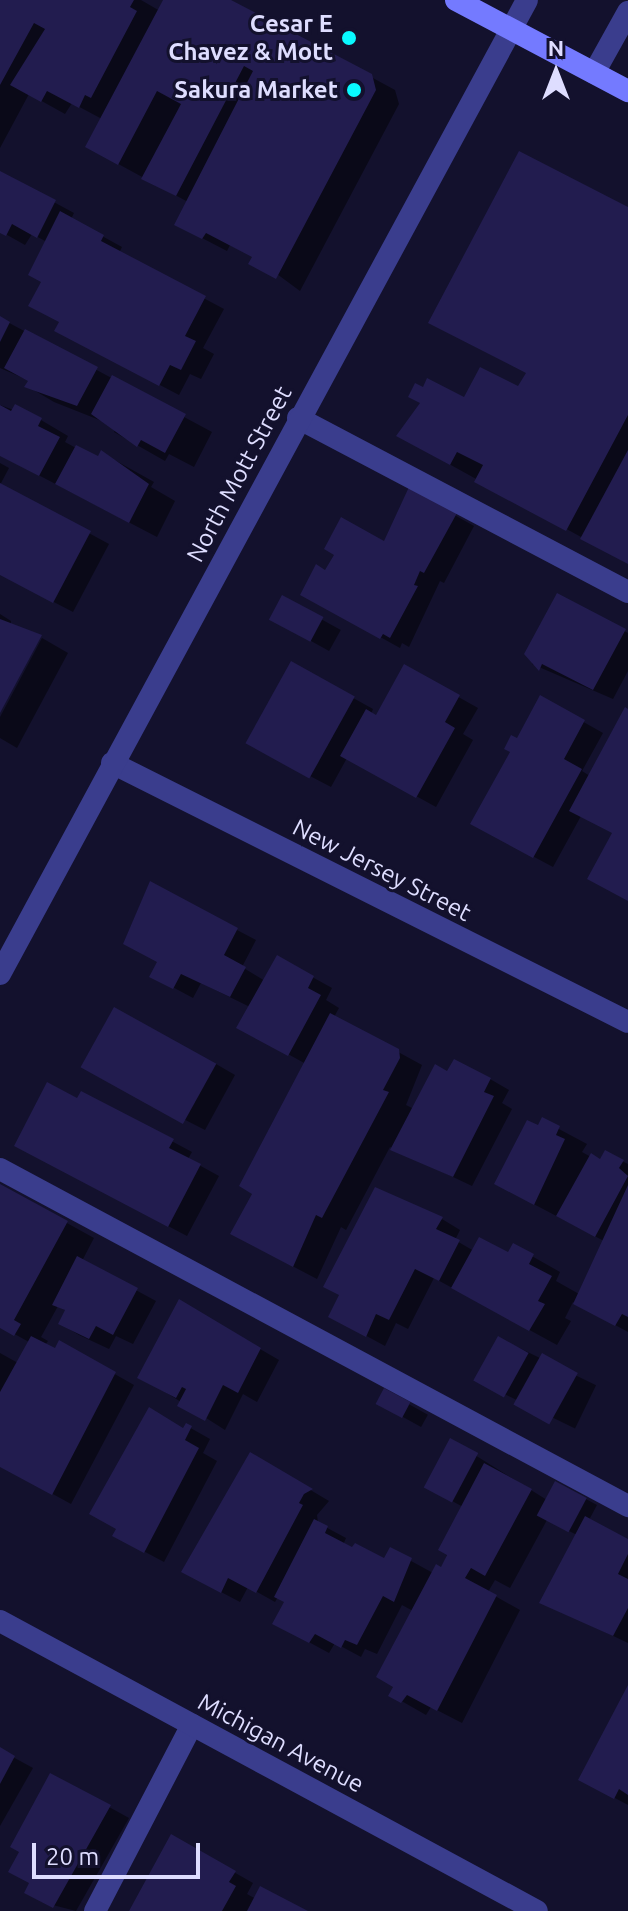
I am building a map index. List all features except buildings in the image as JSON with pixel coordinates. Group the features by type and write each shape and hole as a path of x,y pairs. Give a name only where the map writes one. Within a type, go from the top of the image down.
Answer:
{"main road":[{"path":"456,0 628,91"}],"street":[{"name":"North Mott Street","path":"0,974 298,418 527,0"},
{"path":"594,73 628,12"},
{"path":"298,418 628,592"},
{"name":"New Jersey Street","path":"112,763 628,1022"},
{"path":"0,1169 628,1506"},
{"name":"Michigan Avenue","path":"0,1621 537,1911"},
{"path":"95,1911 192,1725"}],"place":[{"name":"Cesar E Chavez & Mott","path":"349,38"},
{"name":"Sakura Market","path":"354,90"}]}
